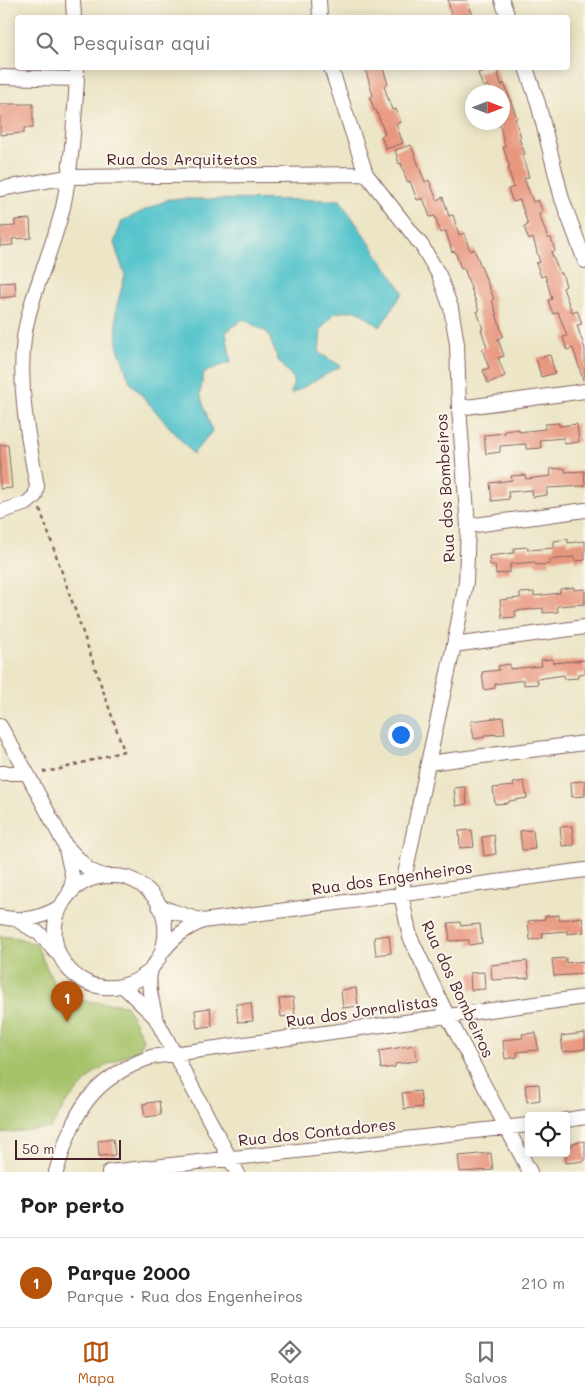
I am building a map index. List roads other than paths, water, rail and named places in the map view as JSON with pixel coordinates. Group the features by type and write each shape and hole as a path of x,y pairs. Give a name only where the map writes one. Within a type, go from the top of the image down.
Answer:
{"street":[{"path":"73,0 74,15"},
{"path":"319,0 320,15"},
{"path":"502,0 507,15"},
{"name":"Rua dos Bombeiros","path":"332,70 366,174 422,246 439,275 451,308 457,344 459,408 468,526 466,582 401,894 410,937 448,1017 530,1172"},
{"path":"527,70 538,103 562,199 585,261"},
{"path":"0,77 77,73 68,177 62,208 24,337 23,401 37,486 36,496 27,503 0,512"},
{"name":"Rua dos Arquitetos","path":"0,189 68,177 366,174"},
{"path":"459,408 585,391"},
{"path":"468,526 585,510"},
{"path":"454,645 585,627"},
{"path":"0,726 27,773 64,845 73,879 70,892"},
{"path":"428,763 585,743"},
{"path":"0,773 27,773"},
{"path":"64,845 89,870 103,876"},
{"name":"Rua dos Engenheiros","path":"162,951 174,937 188,927 203,921 585,870"},
{"path":"0,917 19,921 40,934 58,953 66,967 78,978 92,985 107,988 123,986 138,980 151,970 162,951 166,936 164,920 159,906 150,892 136,882 120,876 91,878 70,892 55,917 54,936 58,953"},
{"name":"Rua dos Engenheiros","path":"159,906 203,921"},
{"path":"19,921 45,916 60,907"},
{"path":"151,970 150,992 156,1019 238,1172"},
{"path":"123,986 156,1019"},
{"name":"Rua dos Jornalistas","path":"56,1172 80,1109 92,1094 119,1071 151,1057 585,997"},
{"path":"570,1119 585,1117"},
{"name":"Rua dos Contadores","path":"110,1172 525,1126"}],"water":[{"path":"169,199 340,200 403,292 380,327 357,310 334,313 321,329 319,353 341,366 291,394 294,379 278,360 268,333 243,319 226,332 231,362 204,372 200,394 212,431 193,454 130,382 117,345 116,309 125,276 114,243 122,221"}],"place":[{"name":"Parque 2000","path":"67,1022"}]}
